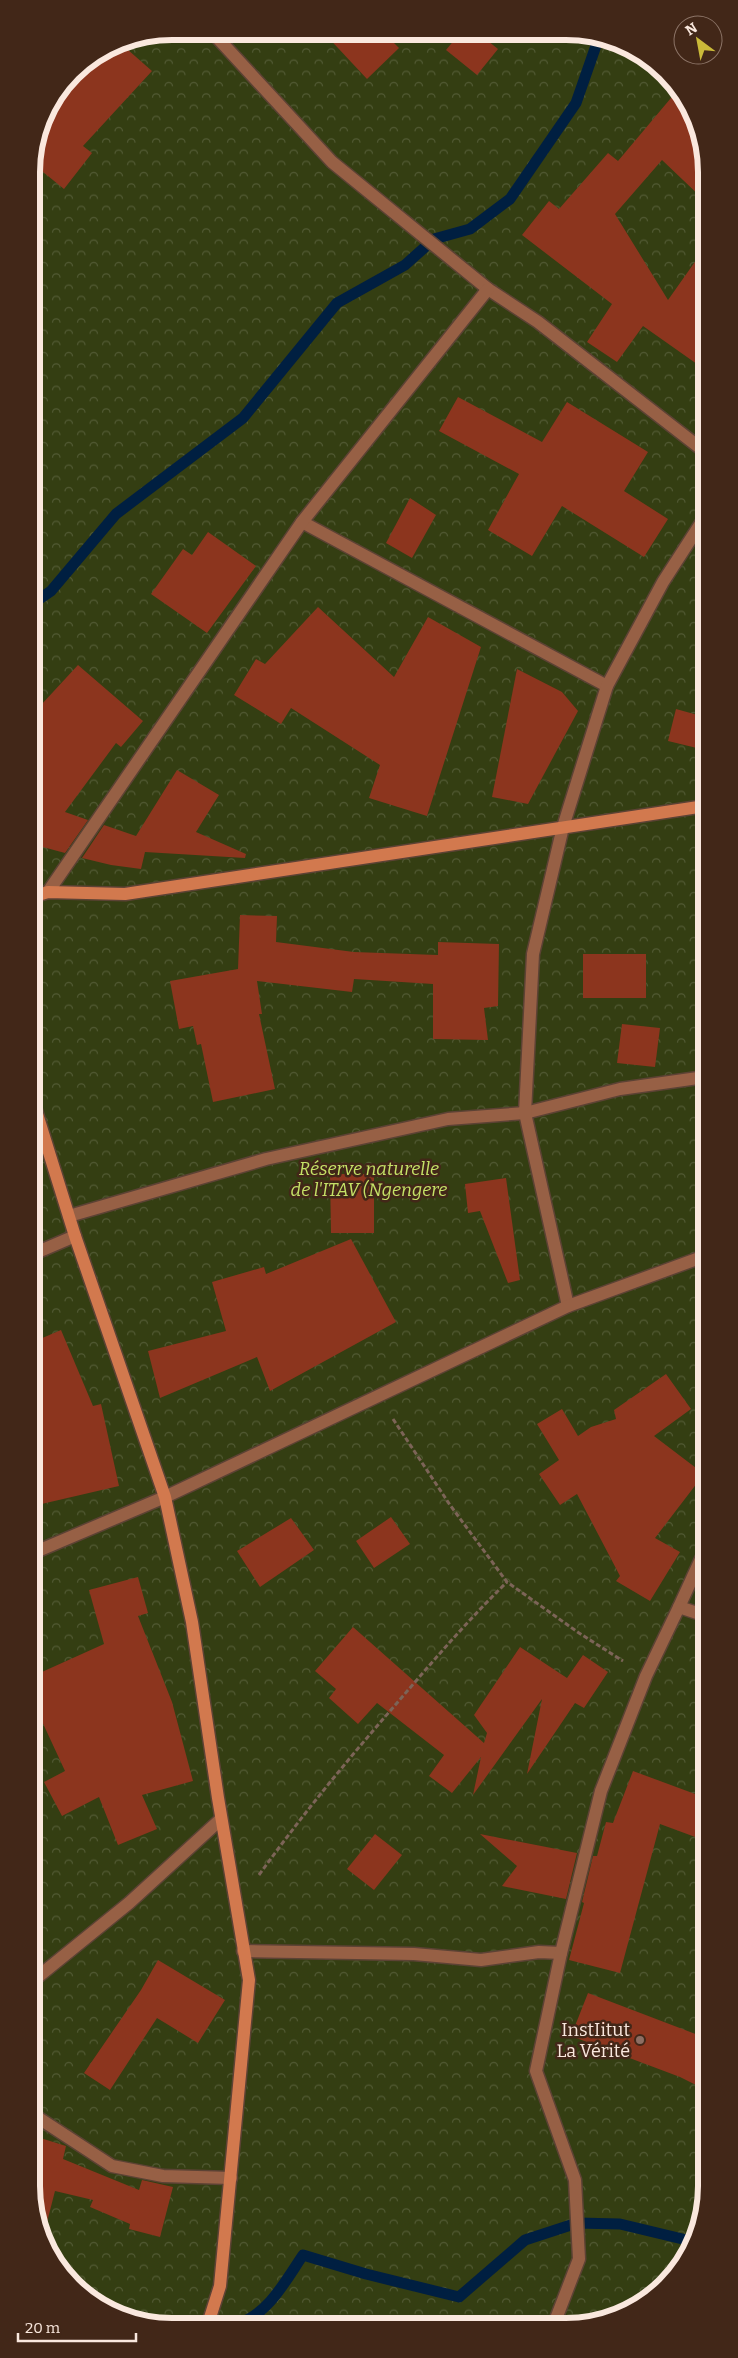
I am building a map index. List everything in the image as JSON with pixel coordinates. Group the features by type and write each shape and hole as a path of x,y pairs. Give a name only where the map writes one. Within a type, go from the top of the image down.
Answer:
{"street":[{"path":"219,40 332,162 448,254 488,289 538,322 698,445"},
{"path":"48,892 302,522 488,289"},
{"path":"302,522 607,686"},
{"path":"568,1306 525,1113 533,954 563,827 607,686 663,582 698,527"},
{"path":"40,895 48,892 125,894 698,807"},
{"path":"69,1216 285,1155 448,1119 525,1113 620,1088 698,1078"},
{"path":"40,1123 75,1236 165,1497 192,1622 221,1819 249,1980 220,2286 210,2318"},
{"path":"40,1251 75,1236"},
{"path":"40,1550 165,1497 568,1306 698,1260"},
{"path":"556,2318 579,2259 575,2180 536,2071 561,1953 601,1791 646,1676 698,1566"},
{"path":"679,1608 698,1614"},
{"path":"40,1975 129,1903 221,1819"},
{"path":"243,1951 414,1954 482,1960 539,1952 561,1953"},
{"path":"40,2119 112,2166 163,2176 231,2178"}],"path":[{"path":"378,1397 450,1505 508,1582 579,1633 646,1676"},
{"path":"236,1908 294,1825 471,1617 508,1582"}],"green space":[{"name":"Réserve naturelle de l'ITAV (Ngengere","path":"575,40 592,43 609,47 647,67 671,91 688,121 694,138 698,163 698,2195 694,2220 688,2237 676,2260 665,2273 640,2296 617,2308 592,2315 575,2318 163,2318 146,2315 121,2308 91,2291 67,2267 47,2229 41,2204 40,163 44,138 50,121 62,98 73,85 98,62 121,50 154,41"}],"building":[{"path":"330,40 391,40 399,48 367,79"},
{"path":"454,40 487,40 498,49 477,75 446,50"},
{"path":"126,48 152,71 83,146 92,153 64,189 40,170 44,138 50,121 62,98 91,67"},
{"path":"673,95 688,121 694,138 698,163 698,194 662,160 615,214 668,300 698,258 698,365 643,326 617,362 587,342 612,304 522,235 549,201 559,209 608,153 618,161"},
{"path":"458,397 542,442 567,402 648,452 624,491 668,519 644,557 562,506 532,556 488,530 519,474 439,431"},
{"path":"410,498 436,515 412,558 386,543"},
{"path":"208,532 256,566 207,633 151,594 183,549 192,555"},
{"path":"318,607 394,677 428,617 481,647 427,816 369,798 380,765 291,708 281,724 234,695 256,659 265,664"},
{"path":"78,665 143,721 121,747 116,743 65,812 88,820 65,853 40,846 41,705"},
{"path":"517,669 562,692 578,711 528,804 492,797"},
{"path":"676,709 698,715 698,748 668,741"},
{"path":"177,770 219,795 196,832 246,854 245,858 145,852 141,869 111,865 82,858 104,825 136,836"},
{"path":"240,915 277,916 276,942 354,952 438,955 438,942 499,944 498,1006 484,1008 488,1040 433,1039 433,984 354,979 352,992 257,981 262,1014 259,1014 275,1089 213,1102 201,1044 197,1045 193,1026 179,1029 170,981 238,969"},
{"path":"583,954 646,954 646,998 583,998"},
{"path":"622,1024 660,1028 655,1067 617,1063"},
{"path":"330,1174 374,1174 374,1233 331,1233"},
{"path":"506,1178 520,1280 508,1283 480,1211 468,1213 465,1184"},
{"path":"351,1239 396,1322 270,1391 257,1357 160,1398 148,1351 226,1331 212,1282 264,1267 266,1274"},
{"path":"61,1330 93,1406 101,1404 119,1486 40,1504 40,1339"},
{"path":"666,1374 691,1409 654,1436 698,1469 698,1482 655,1538 680,1552 650,1601 616,1581 620,1576 577,1494 560,1505 539,1474 559,1460 537,1424 562,1409 578,1436 591,1427 616,1419 614,1410"},
{"path":"391,1517 410,1544 374,1568 356,1541"},
{"path":"291,1518 314,1550 260,1587 237,1551"},
{"path":"138,1577 148,1613 138,1616 172,1702 193,1781 142,1795 157,1829 118,1845 99,1797 62,1816 44,1782 65,1771 40,1717 40,1673 104,1644 89,1590"},
{"path":"353,1627 484,1743 487,1733 474,1715 520,1647 567,1678 583,1655 608,1672 584,1708 575,1703 527,1774 542,1699 473,1795 481,1757 452,1793 429,1776 444,1755 377,1703 358,1724 329,1698 336,1689 315,1671"},
{"path":"633,1771 698,1795 698,1838 660,1824 620,1973 569,1960 584,1903 582,1902 593,1856 597,1856 606,1822 613,1823"},
{"path":"375,1834 402,1855 374,1890 347,1869"},
{"path":"480,1834 577,1853 566,1899 502,1886 517,1866"},
{"path":"158,1960 225,2000 198,2043 157,2018 110,2090 84,2073 141,1990"},
{"path":"588,1993 698,2035 698,2086 680,2077 571,2036"},
{"path":"40,2138 66,2146 63,2159 139,2190 142,2180 173,2187 160,2237 129,2229 130,2224 90,2207 93,2200 55,2191 46,2225 41,2204"}],"waterway":[{"path":"40,599 51,591 116,514 243,418 337,303 405,265 434,239 470,229 510,199 576,103 597,44"},
{"path":"250,2318 258,2313 275,2296 303,2255 366,2274 459,2297 525,2240 577,2223 620,2224 686,2240"}],"place":[{"name":"InstIitut La Vérité","path":"640,2040"}]}
